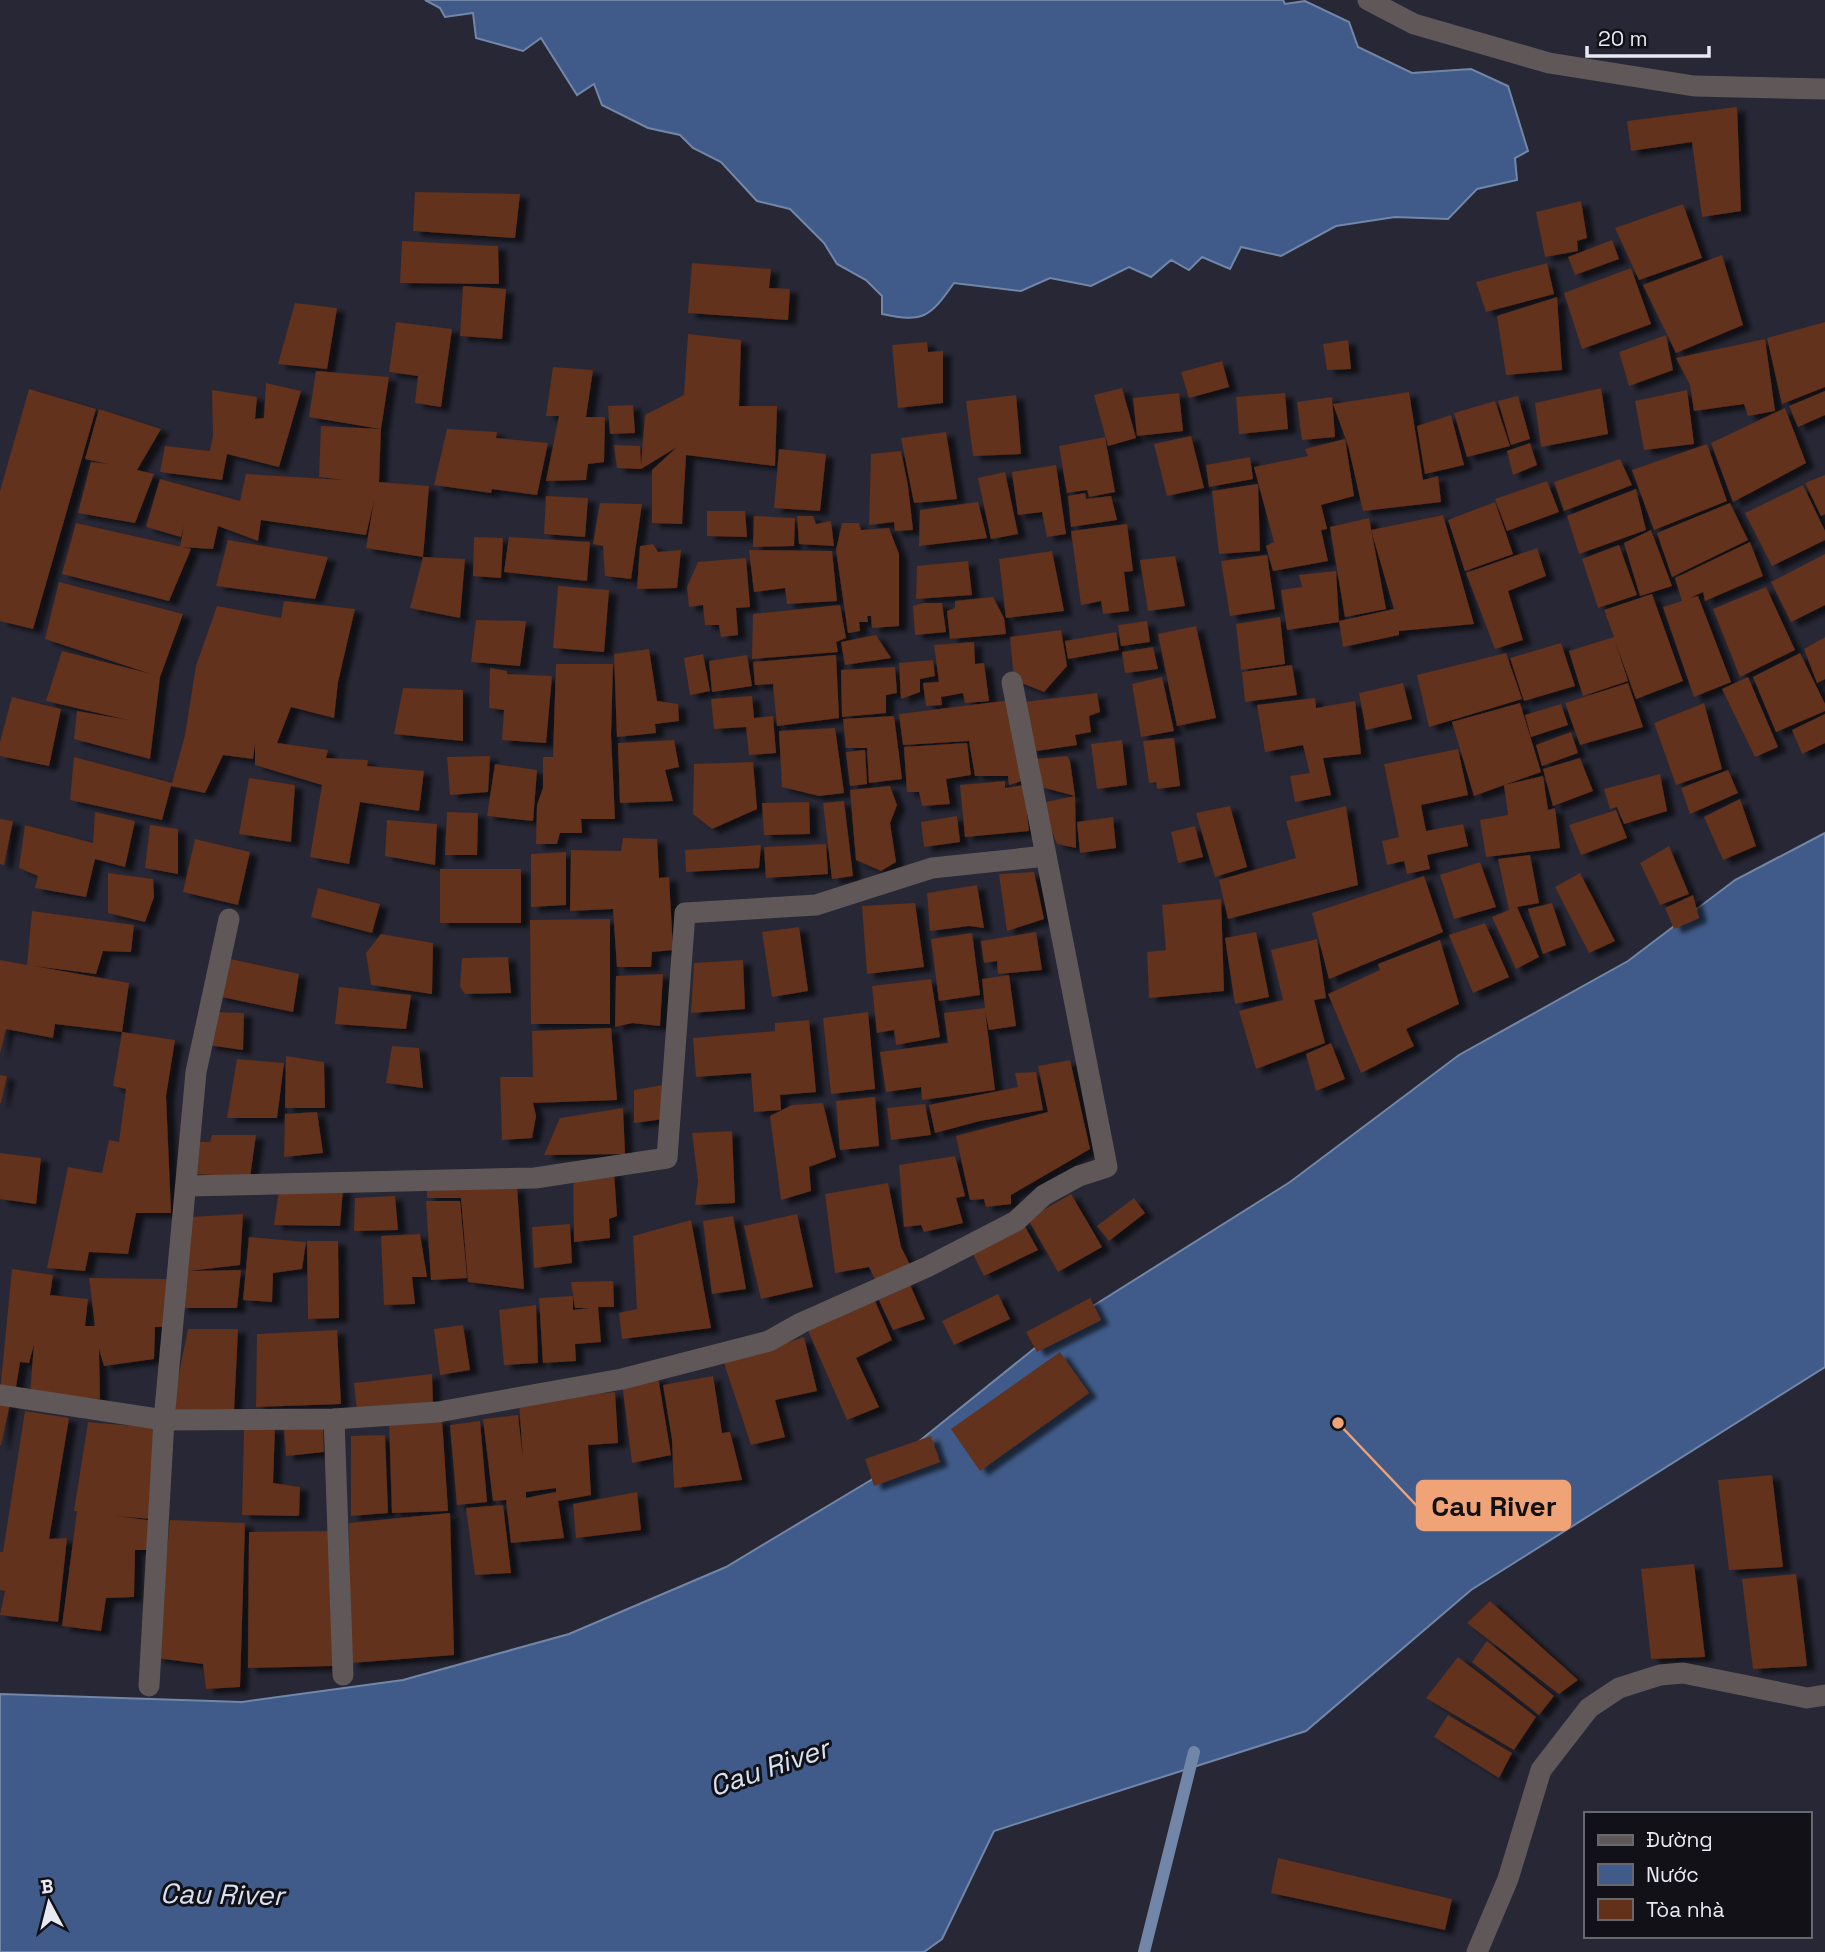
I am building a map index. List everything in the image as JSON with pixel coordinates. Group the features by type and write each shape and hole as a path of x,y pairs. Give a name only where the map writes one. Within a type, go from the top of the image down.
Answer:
{"street":[{"path":"1368,0 1414,24 1549,62 1694,86 1825,89"},
{"path":"0,1395 164,1420 334,1419 438,1412 622,1379 769,1341 801,1323 961,1250 1017,1221 1044,1195 1079,1176 1107,1167 1012,682"},
{"path":"187,1186 535,1178 667,1158 685,913 816,905 932,868 1046,856"},
{"path":"149,1686 164,1420 196,1072 229,919"},
{"path":"334,1419 343,1675"},
{"path":"1477,1952 1508,1879 1541,1770 1589,1708 1619,1688 1660,1675 1683,1673 1807,1698 1825,1695"}],"water":[{"path":"425,0 1283,0 1285,4 1305,1 1349,22 1358,47 1412,73 1471,69 1508,86 1528,151 1515,158 1517,180 1477,189 1448,219 1395,217 1336,226 1281,256 1241,247 1230,269 1202,257 1189,270 1171,260 1151,277 1129,267 1091,286 1050,278 1021,291 954,283 939,303 925,315 896,317 882,314 882,296 866,280 837,264 824,243 790,209 757,201 721,162 693,148 680,135 648,128 602,105 594,84 577,95 541,38 523,51 476,38 473,13 445,17 440,8"},
{"name":"Cau River","path":"1825,833 1825,1367 1471,1590 1306,1731 994,1831 942,1939 924,1952 0,1952 0,1694 242,1702 403,1680 569,1634 726,1567 871,1480 1066,1323 1290,1182 1459,1055 1628,961 1735,880"}],"building":[{"path":"1737,107 1741,211 1702,217 1692,142 1631,151 1627,121"},
{"path":"415,192 520,194 515,238 413,231"},
{"path":"1581,201 1587,238 1577,241 1578,251 1545,257 1536,212"},
{"path":"1683,204 1702,258 1639,280 1615,228"},
{"path":"1612,240 1619,259 1575,275 1568,257"},
{"path":"402,241 498,246 499,284 400,283"},
{"path":"1722,255 1743,325 1676,353 1643,285"},
{"path":"692,263 771,269 769,288 790,289 788,320 688,313"},
{"path":"1547,263 1554,294 1486,312 1476,282"},
{"path":"1631,268 1651,324 1582,349 1564,293"},
{"path":"463,286 506,289 502,339 460,336"},
{"path":"1557,297 1562,370 1506,375 1497,316"},
{"path":"295,303 337,308 327,369 278,364"},
{"path":"396,322 452,329 441,407 415,403 418,376 389,372"},
{"path":"1825,322 1825,387 1782,404 1767,338"},
{"path":"688,334 741,340 739,406 777,406 775,466 686,455 682,524 652,523 652,470 677,447 641,469 617,468 614,445 640,446 641,465 645,415 684,395"},
{"path":"1666,335 1673,370 1629,386 1619,352"},
{"path":"1765,339 1775,411 1748,416 1744,404 1694,411 1690,385 1676,358"},
{"path":"1348,340 1351,369 1327,370 1323,344"},
{"path":"927,342 928,352 943,351 943,403 898,408 892,345"},
{"path":"1222,361 1229,387 1189,398 1181,372"},
{"path":"553,367 593,370 586,417 605,417 604,462 588,464 586,480 546,481 559,416 546,416"},
{"path":"316,371 389,377 381,429 309,417"},
{"path":"266,383 301,391 279,467 227,454 222,480 160,472 165,446 210,451 213,436 212,390 257,397 255,419 264,418"},
{"path":"1122,388 1136,438 1108,446 1094,395"},
{"path":"1601,388 1608,434 1541,447 1535,403"},
{"path":"29,389 96,409 33,629 0,621 0,491"},
{"path":"1687,390 1694,444 1644,450 1635,401"},
{"path":"1825,391 1825,415 1798,427 1789,406"},
{"path":"1409,392 1423,480 1438,476 1441,502 1363,511 1348,445 1333,404"},
{"path":"1179,393 1183,431 1137,436 1133,398"},
{"path":"1285,393 1288,429 1239,434 1236,397"},
{"path":"1016,395 1021,454 973,456 966,401"},
{"path":"1518,396 1530,439 1511,445 1498,401"},
{"path":"1332,397 1335,437 1302,440 1297,402"},
{"path":"1495,401 1510,446 1467,457 1454,413"},
{"path":"633,405 635,433 610,434 608,406"},
{"path":"1785,408 1806,463 1733,502 1711,443"},
{"path":"99,409 161,429 137,470 154,474 135,523 78,513 91,462 108,464 85,459"},
{"path":"1451,415 1464,465 1425,474 1417,426"},
{"path":"321,426 381,429 379,482 429,486 423,557 366,548 374,501 366,535 261,520 258,541 218,526 213,549 180,547 184,526 181,537 146,527 160,479 240,501 246,474 344,480 319,477"},
{"path":"447,429 497,432 496,438 548,443 537,495 492,489 491,493 434,485"},
{"path":"946,432 957,499 914,503 901,438"},
{"path":"1191,436 1204,488 1167,496 1154,444"},
{"path":"1105,437 1115,492 1089,497 1087,490 1067,493 1059,446"},
{"path":"1345,439 1354,496 1321,505 1327,529 1321,530 1328,561 1273,571 1266,546 1274,542 1254,467 1308,456 1305,449"},
{"path":"1530,443 1537,465 1513,475 1507,451"},
{"path":"1707,444 1727,501 1654,530 1632,470"},
{"path":"779,449 826,454 820,511 774,508"},
{"path":"901,451 913,530 895,531 894,522 869,525 871,454"},
{"path":"1250,457 1253,479 1209,487 1206,465"},
{"path":"1620,459 1632,485 1564,511 1554,482"},
{"path":"1056,465 1066,534 1047,537 1042,512 1018,515 1012,472"},
{"path":"1005,472 1018,534 991,539 978,478"},
{"path":"1825,475 1825,514 1821,516 1805,483"},
{"path":"1547,481 1559,512 1507,531 1495,499"},
{"path":"1258,484 1260,551 1219,554 1212,491"},
{"path":"1803,485 1825,531 1825,540 1772,566 1745,513"},
{"path":"1636,489 1646,530 1579,554 1567,516"},
{"path":"1085,493 1086,499 1111,496 1117,520 1071,527 1068,496"},
{"path":"546,496 588,498 585,537 544,534"},
{"path":"978,502 987,538 919,546 920,510"},
{"path":"1495,502 1513,554 1465,571 1448,520"},
{"path":"600,503 642,504 631,579 605,576 603,546 593,544"},
{"path":"1730,503 1748,540 1672,577 1657,533"},
{"path":"707,511 745,511 747,537 707,536"},
{"path":"1443,515 1474,624 1399,631 1399,635 1343,647 1339,621 1394,609 1371,530"},
{"path":"754,516 795,518 794,546 753,547"},
{"path":"797,516 813,516 816,524 831,521 834,546 799,544"},
{"path":"1369,518 1386,609 1345,617 1330,527"},
{"path":"76,523 191,549 169,601 62,574"},
{"path":"842,523 859,523 861,530 889,528 899,554 899,626 872,628 871,616 867,616 868,622 859,622 860,631 848,633 836,550"},
{"path":"1127,524 1133,571 1124,572 1129,611 1103,614 1101,601 1081,605 1071,531"},
{"path":"1651,530 1672,586 1640,596 1624,543"},
{"path":"474,537 503,538 501,578 473,576"},
{"path":"509,537 590,542 587,581 504,572"},
{"path":"228,540 328,557 315,599 216,586"},
{"path":"1750,542 1763,576 1705,601 1703,592 1690,598 1698,596 1731,682 1694,697 1663,607 1682,601 1675,578"},
{"path":"653,544 658,552 681,550 677,588 637,589 640,546"},
{"path":"1619,545 1637,595 1598,608 1582,559"},
{"path":"1537,548 1546,576 1508,591 1523,640 1495,649 1466,573"},
{"path":"749,550 832,551 837,601 787,604 785,588 754,592"},
{"path":"1052,551 1064,611 1006,618 999,559"},
{"path":"1825,554 1825,605 1791,622 1771,582"},
{"path":"1267,555 1275,609 1230,616 1221,561"},
{"path":"1175,556 1185,606 1148,611 1140,560"},
{"path":"423,557 465,559 460,618 410,608"},
{"path":"746,558 750,607 736,608 738,635 721,637 719,625 705,625 703,605 689,607 687,587 698,562"},
{"path":"968,561 972,595 916,599 917,566"},
{"path":"1336,571 1339,622 1287,630 1281,590 1302,587 1299,575"},
{"path":"59,582 183,614 160,677 150,759 74,739 77,711 128,720 46,701 62,651 151,674 45,639"},
{"path":"558,586 609,590 604,652 553,648"},
{"path":"1766,587 1795,650 1740,677 1713,609"},
{"path":"1652,594 1683,681 1636,699 1615,641 1628,681 1583,696 1569,651 1614,637 1604,610"},
{"path":"993,597 1004,618 1006,634 950,639 947,611 955,608 955,601"},
{"path":"284,601 355,609 338,682 334,718 291,707 277,743 328,750 326,758 368,760 367,766 424,771 419,811 360,802 349,864 310,857 322,785 255,765 255,743 253,759 223,755 205,793 171,786 162,820 70,800 74,757 172,783 185,735 196,666 217,606 281,618"},
{"path":"942,603 946,632 915,635 913,606"},
{"path":"840,605 846,638 836,642 838,652 752,659 753,614"},
{"path":"1280,617 1285,664 1241,670 1236,624"},
{"path":"476,620 526,621 520,666 471,662"},
{"path":"1147,621 1150,642 1121,646 1118,625"},
{"path":"1196,626 1216,718 1177,726 1158,634"},
{"path":"1061,630 1067,666 1044,692 1014,680 1010,637"},
{"path":"1116,632 1119,650 1068,659 1065,641"},
{"path":"876,635 891,658 845,665 841,642"},
{"path":"1825,637 1825,679 1817,683 1804,649"},
{"path":"974,642 975,664 984,663 989,701 965,703 963,693 941,697 942,705 926,706 923,683 939,682 934,645"},
{"path":"1561,643 1575,686 1524,701 1510,658"},
{"path":"1153,647 1158,669 1125,673 1122,652"},
{"path":"649,649 657,701 678,704 679,721 655,724 656,733 617,737 614,654"},
{"path":"1506,653 1522,699 1429,727 1417,675"},
{"path":"1800,653 1825,704 1825,711 1776,732 1753,677"},
{"path":"703,654 710,691 690,695 684,658"},
{"path":"747,655 752,686 712,692 709,661"},
{"path":"836,655 839,718 777,726 773,684 755,685 753,662"},
{"path":"933,660 935,676 920,679 920,692 901,699 899,663"},
{"path":"556,664 613,664 611,735 615,819 581,819 582,833 560,833 557,844 536,844 537,805 543,788 543,757 553,757"},
{"path":"1292,665 1297,695 1245,702 1242,672"},
{"path":"895,667 897,693 886,695 886,713 842,717 841,670"},
{"path":"490,668 507,671 507,674 552,676 546,743 502,740 504,710 489,708"},
{"path":"1162,677 1174,731 1141,737 1132,684"},
{"path":"1748,677 1778,747 1755,757 1722,689"},
{"path":"1403,683 1412,719 1366,730 1359,693"},
{"path":"1628,683 1643,727 1580,745 1565,703"},
{"path":"403,688 463,690 463,741 394,734"},
{"path":"1097,693 1100,712 1089,716 1091,732 1075,735 1077,745 1030,752 1024,702"},
{"path":"752,696 754,718 773,716 776,753 749,755 746,727 714,729 711,699"},
{"path":"12,697 61,709 49,766 0,756 0,742"},
{"path":"1315,698 1316,708 1355,701 1361,754 1323,758 1331,795 1295,802 1290,776 1310,773 1303,745 1265,752 1257,705"},
{"path":"1012,700 1025,780 1009,785 1008,776 975,776 969,741 903,745 899,714"},
{"path":"1520,703 1541,772 1474,796 1452,722"},
{"path":"1704,703 1722,769 1676,785 1654,723"},
{"path":"1561,704 1568,725 1531,737 1525,715"},
{"path":"1825,714 1825,743 1802,754 1792,730"},
{"path":"894,716 902,779 869,783 867,748 846,748 843,719"},
{"path":"835,728 844,793 819,796 782,787 779,731"},
{"path":"1571,732 1578,753 1542,766 1536,745"},
{"path":"1174,738 1180,786 1157,789 1156,782 1149,783 1143,741"},
{"path":"674,740 679,767 665,770 673,801 620,803 618,743"},
{"path":"1122,740 1127,785 1097,789 1091,744"},
{"path":"967,743 971,775 946,779 950,804 922,806 919,792 907,792 904,747"},
{"path":"1458,749 1468,795 1421,805 1426,831 1463,824 1468,846 1427,855 1430,869 1407,874 1404,861 1387,865 1382,841 1399,837 1384,764"},
{"path":"865,750 867,784 850,786 846,752"},
{"path":"490,756 488,792 450,795 447,757"},
{"path":"1067,756 1075,796 1041,787 1035,759"},
{"path":"1580,758 1593,791 1553,806 1543,769"},
{"path":"753,762 757,809 712,829 693,814 694,764"},
{"path":"495,764 537,770 533,821 487,816"},
{"path":"1728,770 1738,793 1690,814 1681,788"},
{"path":"1660,774 1667,811 1624,824 1617,807 1610,809 1604,789"},
{"path":"1543,776 1548,810 1555,808 1560,848 1486,857 1480,820 1508,815 1504,785"},
{"path":"249,778 295,785 291,842 239,834"},
{"path":"1005,781 1005,788 1024,785 1029,831 965,837 960,785"},
{"path":"890,786 897,805 890,823 896,862 881,871 856,860 850,790"},
{"path":"1075,796 1076,848 1057,844 1041,803"},
{"path":"1740,799 1756,846 1723,860 1704,817"},
{"path":"844,801 853,876 832,879 823,803"},
{"path":"809,802 810,834 764,835 762,803"},
{"path":"1230,806 1247,867 1215,877 1196,813"},
{"path":"1346,806 1358,885 1228,919 1219,880 1296,858 1286,821"},
{"path":"1616,810 1627,838 1581,855 1569,825"},
{"path":"95,812 135,821 125,867 95,859 86,897 35,888 38,876 19,868 25,825 93,843"},
{"path":"447,812 478,813 477,855 445,855"},
{"path":"957,816 960,842 924,847 921,822"},
{"path":"1113,817 1116,848 1080,853 1077,822"},
{"path":"0,819 13,821 4,865 0,864"},
{"path":"387,820 437,824 435,865 385,856"},
{"path":"150,825 178,829 178,874 145,868"},
{"path":"1195,826 1203,857 1178,863 1171,832"},
{"path":"623,838 657,839 659,878 669,877 673,950 652,952 651,967 617,967 613,909 570,911 571,850 621,851"},
{"path":"195,839 250,852 238,905 183,892"},
{"path":"826,844 828,874 766,878 764,847"},
{"path":"761,845 759,868 686,872 685,850"},
{"path":"1669,846 1689,894 1660,905 1640,863"},
{"path":"566,852 566,905 531,907 531,854"},
{"path":"1530,855 1539,903 1517,907 1539,957 1516,969 1492,917 1509,910 1498,859"},
{"path":"1480,862 1496,907 1454,919 1440,875"},
{"path":"440,869 521,869 521,923 440,923"},
{"path":"1034,872 1044,919 1007,931 999,874"},
{"path":"108,873 153,879 154,897 145,922 108,913"},
{"path":"1580,873 1615,941 1589,953 1555,887"},
{"path":"1424,876 1443,932 1329,979 1312,913"},
{"path":"977,885 984,928 969,926 930,931 927,893"},
{"path":"318,888 380,904 372,933 311,917"},
{"path":"1693,895 1699,918 1674,929 1665,908"},
{"path":"1221,899 1224,991 1149,998 1147,952 1166,950 1162,905"},
{"path":"915,903 924,967 867,974 862,906"},
{"path":"1552,903 1566,945 1543,954 1528,909"},
{"path":"32,911 134,925 131,952 103,951 96,974 34,966 129,983 122,1032 55,1024 53,1038 6,1029 0,1054 0,960 27,965"},
{"path":"610,919 610,1024 531,1024 530,920"},
{"path":"1485,923 1509,977 1473,993 1449,935"},
{"path":"799,927 808,991 772,997 762,932"},
{"path":"1036,932 1042,970 998,974 997,961 984,963 981,941"},
{"path":"1256,932 1269,997 1235,1004 1225,938"},
{"path":"972,933 980,995 939,1001 931,939"},
{"path":"381,934 433,943 432,994 371,985 366,953"},
{"path":"1317,939 1326,998 1314,1000 1325,1043 1256,1069 1239,1011 1283,1000 1271,950"},
{"path":"1440,940 1459,1004 1406,1029 1414,1046 1361,1073 1328,994 1380,970 1378,964"},
{"path":"508,957 511,993 465,994 460,987 462,958"},
{"path":"226,958 299,974 293,1012 217,996"},
{"path":"743,960 745,1009 691,1013 694,963"},
{"path":"663,974 660,1026 632,1023 615,1027 616,976"},
{"path":"1009,975 1016,1026 989,1030 985,1011 995,1090 922,1100 921,1087 886,1092 880,1052 948,1043 944,1013 985,1008 982,979"},
{"path":"931,979 940,1037 896,1045 894,1030 877,1033 872,986"},
{"path":"339,987 411,995 406,1029 335,1024"},
{"path":"212,1012 244,1013 243,1050 207,1045"},
{"path":"868,1012 875,1089 831,1094 823,1018"},
{"path":"809,1020 816,1092 780,1095 781,1110 754,1112 751,1073 696,1077 693,1038 775,1031 775,1023"},
{"path":"611,1028 617,1100 533,1103 536,1116 532,1138 502,1140 500,1077 533,1077 532,1031"},
{"path":"122,1032 175,1040 166,1096 171,1213 136,1213 128,1254 89,1252 85,1271 47,1268 68,1167 102,1173 109,1140 119,1142 126,1089 113,1086"},
{"path":"1331,1043 1345,1079 1316,1091 1306,1054"},
{"path":"392,1046 419,1048 423,1088 386,1083"},
{"path":"286,1056 324,1062 325,1108 285,1108"},
{"path":"237,1059 284,1063 277,1118 227,1118"},
{"path":"1070,1060 1090,1149 1011,1195 1011,1204 986,1207 984,1199 970,1200 956,1136 1048,1112 1038,1066"},
{"path":"1036,1072 1043,1110 980,1121 935,1133 929,1105 1018,1087 1015,1073"},
{"path":"0,1075 7,1076 1,1103 0,1103"},
{"path":"663,1085 664,1119 634,1123 634,1090"},
{"path":"875,1097 879,1146 840,1150 836,1101"},
{"path":"823,1103 836,1157 809,1167 811,1191 781,1200 770,1116 792,1105"},
{"path":"925,1104 931,1135 891,1140 887,1108"},
{"path":"623,1108 625,1154 544,1155 560,1118"},
{"path":"317,1112 323,1153 284,1157 285,1114"},
{"path":"732,1131 735,1203 695,1205 698,1181 692,1133"},
{"path":"212,1135 256,1135 250,1177 193,1174 195,1142 210,1142"},
{"path":"0,1153 41,1158 36,1204 0,1199"},
{"path":"955,1156 965,1196 956,1198 963,1223 924,1232 921,1225 904,1227 899,1165"},
{"path":"614,1172 617,1216 609,1219 610,1238 574,1242 573,1174"},
{"path":"888,1183 901,1247 912,1269 878,1285 869,1267 835,1273 825,1194"},
{"path":"517,1187 524,1289 468,1282 461,1198 427,1198 427,1189"},
{"path":"343,1189 340,1226 274,1225 279,1190"},
{"path":"1071,1194 1102,1247 1058,1272 1028,1219"},
{"path":"395,1196 398,1230 354,1231 355,1198"},
{"path":"1134,1198 1145,1213 1109,1241 1097,1226"},
{"path":"426,1201 460,1201 467,1278 431,1280"},
{"path":"243,1214 240,1265 189,1271 241,1270 237,1308 180,1308 190,1217"},
{"path":"797,1214 813,1287 761,1299 744,1226"},
{"path":"733,1216 746,1289 712,1294 703,1221"},
{"path":"691,1220 711,1328 622,1339 619,1313 637,1309 633,1236"},
{"path":"1022,1221 1038,1250 984,1276 970,1248"},
{"path":"570,1224 572,1263 534,1268 532,1227"},
{"path":"420,1234 427,1277 412,1277 415,1304 384,1305 381,1236"},
{"path":"249,1237 306,1242 302,1269 273,1273 272,1302 243,1300"},
{"path":"307,1241 338,1241 339,1318 308,1319"},
{"path":"12,1269 53,1275 50,1295 88,1299 85,1326 95,1326 89,1278 170,1279 168,1327 155,1327 154,1359 104,1366 99,1349 100,1399 30,1394 34,1344 29,1363 20,1362 15,1393 0,1392"},
{"path":"908,1280 925,1319 893,1330 876,1294"},
{"path":"613,1281 614,1307 598,1307 601,1342 575,1344 576,1361 543,1363 539,1298 573,1296 573,1310 590,1308 575,1308 571,1282"},
{"path":"872,1294 892,1340 856,1358 879,1407 847,1420 806,1326"},
{"path":"998,1294 1010,1319 954,1345 942,1321"},
{"path":"1090,1298 1101,1320 1037,1352 1026,1332"},
{"path":"536,1305 538,1363 504,1365 499,1310"},
{"path":"463,1325 470,1370 440,1375 434,1329"},
{"path":"188,1329 238,1329 234,1412 171,1413"},
{"path":"337,1330 341,1404 256,1407 257,1334"},
{"path":"804,1337 817,1391 775,1400 785,1437 751,1445 724,1363"},
{"path":"1060,1352 1089,1393 980,1471 951,1429"},
{"path":"432,1374 433,1405 357,1412 354,1383"},
{"path":"713,1376 722,1433 730,1432 742,1480 674,1488 672,1439 663,1385"},
{"path":"658,1377 671,1455 632,1463 622,1383"},
{"path":"615,1392 618,1443 588,1445 591,1495 558,1501 564,1538 511,1543 506,1500 493,1501 483,1419 518,1415 523,1459 519,1402","holes":["556,1488 556,1492 526,1498 526,1492"]},
{"path":"0,1402 10,1404 1,1445 0,1445"},
{"path":"25,1411 69,1418 49,1539 67,1538 58,1622 0,1615 5,1591 0,1590 0,1552 3,1552"},
{"path":"442,1419 448,1511 392,1513 389,1421"},
{"path":"480,1421 487,1502 457,1505 450,1425"},
{"path":"88,1422 158,1428 151,1519 116,1516 155,1521 153,1550 135,1550 134,1597 106,1598 101,1631 62,1626 77,1511 74,1511"},
{"path":"323,1426 324,1452 286,1456 284,1429"},
{"path":"275,1427 273,1483 300,1487 299,1516 242,1515 244,1430"},
{"path":"385,1435 388,1513 351,1516 351,1436"},
{"path":"931,1436 940,1462 874,1486 865,1459"},
{"path":"1772,1475 1783,1567 1729,1570 1718,1480"},
{"path":"637,1492 641,1530 576,1538 573,1504"},
{"path":"503,1505 511,1573 475,1575 466,1508"},
{"path":"450,1513 454,1655 351,1663 349,1523"},
{"path":"170,1520 245,1523 240,1687 206,1689 203,1664 156,1658"},
{"path":"335,1531 333,1666 248,1668 249,1532"},
{"path":"1694,1564 1705,1657 1651,1659 1641,1569"},
{"path":"1796,1574 1807,1666 1753,1669 1742,1579"},
{"path":"1490,1601 1578,1680 1559,1694 1467,1623"},
{"path":"1487,1641 1554,1696 1539,1715 1472,1662"},
{"path":"1458,1657 1536,1717 1514,1750 1426,1698"},
{"path":"1448,1715 1512,1753 1499,1778 1434,1737"},
{"path":"1278,1858 1452,1899 1445,1930 1271,1893"}],"waterway":[{"path":"1144,1952 1194,1752"}],"place":[{"name":"Cau River","path":"1338,1423"}]}
